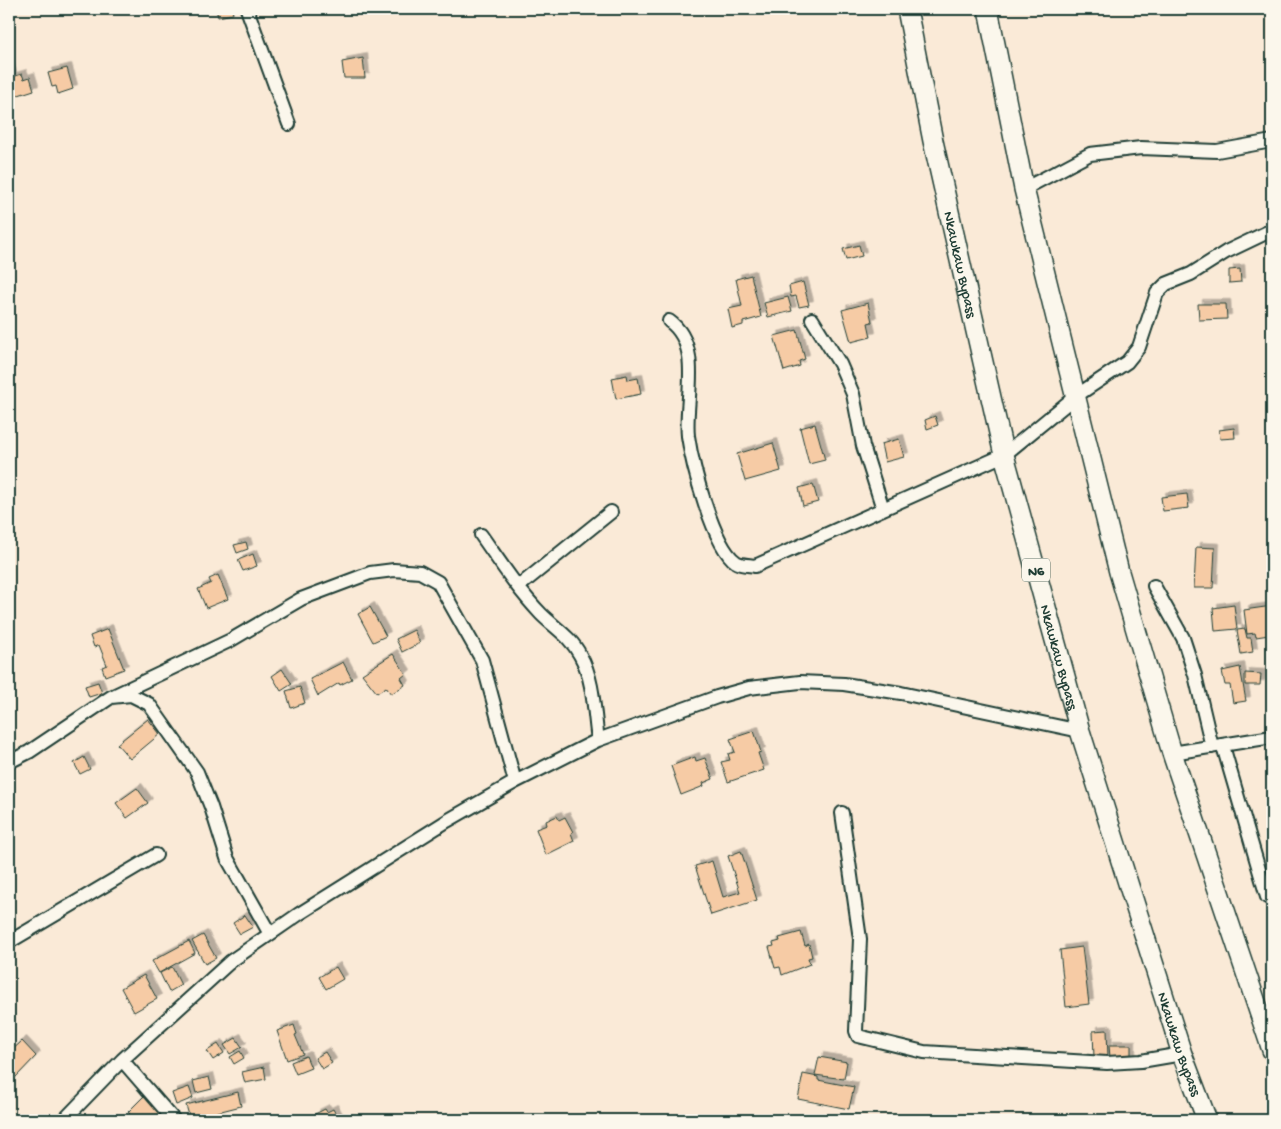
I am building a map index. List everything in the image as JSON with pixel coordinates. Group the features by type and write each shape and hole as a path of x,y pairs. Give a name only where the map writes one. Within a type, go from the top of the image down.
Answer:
{"highway":[{"name":"Nkawkaw Bypass","path":"908,9 933,141 1004,455 1080,731 1182,1054 1207,1120"},
{"path":"988,9 1024,189 1119,572 1172,752 1272,1050"}],"street":[{"path":"247,9 289,124"},
{"path":"1024,189 1090,154 1141,148 1216,151 1272,141"},
{"path":"669,321 674,325 689,354 688,434 694,464 711,523 727,553 737,563 754,566 1004,455 1076,396 1128,362 1139,346 1157,293 1166,284 1191,274 1226,252 1272,230"},
{"path":"812,319 840,364 853,394 863,446 883,509"},
{"path":"518,587 611,512"},
{"path":"481,535 518,587 541,614 570,640 581,656 588,678 598,740"},
{"path":"9,762 29,752 111,697 231,640 301,599 370,573 394,570 420,572 438,582 482,660 515,782"},
{"path":"1154,586 1183,638 1268,897"},
{"path":"67,1119 122,1060 231,961 447,821 515,782 598,740 725,694 749,688 800,682 844,684 901,692 1080,731"},
{"path":"111,697 131,695 149,704 197,772 209,800 227,858 270,934"},
{"path":"1172,752 1218,747 1272,736"},
{"path":"842,813 860,940 856,1031 858,1036 924,1052 1107,1064 1141,1062 1182,1054"},
{"path":"9,942 156,855"},
{"path":"122,1060 174,1120"}],"building":[{"path":"216,9 232,9 233,14 218,17"},
{"path":"363,58 365,78 344,78 342,62"},
{"path":"9,66 12,77 22,74 24,79 30,77 34,90 9,98"},
{"path":"67,68 73,89 58,94 56,86 52,87 48,73"},
{"path":"859,245 862,256 846,260 843,249"},
{"path":"1240,269 1241,282 1229,283 1229,270"},
{"path":"751,275 761,317 743,322 743,325 732,328 728,309 742,306 736,279"},
{"path":"803,282 809,305 799,307 796,296 791,297 789,286"},
{"path":"788,297 792,311 768,317 764,303"},
{"path":"868,303 872,322 868,323 871,337 851,342 842,310"},
{"path":"1198,304 1226,304 1227,319 1199,320"},
{"path":"797,330 805,359 799,361 800,366 784,371 774,336"},
{"path":"627,375 628,380 638,378 641,394 616,399 612,378"},
{"path":"935,416 938,425 927,429 925,420"},
{"path":"815,424 825,460 809,464 800,428"},
{"path":"1234,428 1235,438 1220,439 1219,430"},
{"path":"899,439 904,457 885,462 881,444"},
{"path":"773,443 781,471 745,481 737,454"},
{"path":"813,484 818,502 803,506 799,488"},
{"path":"1187,494 1189,508 1163,511 1161,497"},
{"path":"246,542 248,549 237,553 234,545"},
{"path":"1196,547 1215,548 1213,588 1194,588"},
{"path":"253,554 257,566 243,571 238,560"},
{"path":"218,575 228,599 206,608 198,589 211,583 209,579"},
{"path":"1234,605 1237,629 1215,631 1213,608"},
{"path":"1272,606 1272,631 1268,631 1269,635 1256,637 1255,633 1247,634 1244,610"},
{"path":"370,607 386,636 373,642 358,614"},
{"path":"108,629 124,669 105,676 102,667 107,665 99,645 94,647 90,636"},
{"path":"1245,629 1247,638 1251,638 1253,652 1241,654 1237,630"},
{"path":"414,630 420,643 402,652 396,639"},
{"path":"393,654 406,674 401,678 405,685 391,694 386,687 377,693 362,674"},
{"path":"343,662 352,679 340,685 339,683 318,696 310,679"},
{"path":"1240,667 1246,701 1233,703 1230,685 1225,685 1222,671"},
{"path":"282,669 292,684 281,691 272,676"},
{"path":"1245,673 1261,674 1260,685 1245,685"},
{"path":"98,682 102,693 89,697 85,686"},
{"path":"300,687 305,703 291,708 286,691"},
{"path":"148,719 160,734 130,759 117,744"},
{"path":"754,731 761,752 758,753 764,770 728,782 721,762 730,760 728,754 735,752 730,739"},
{"path":"84,757 90,769 80,774 74,763"},
{"path":"695,757 696,761 705,758 713,779 703,783 704,786 681,795 671,766"},
{"path":"137,788 148,803 127,818 116,803"},
{"path":"557,816 559,820 565,817 573,832 571,833 574,841 546,855 536,829 547,825 546,821"},
{"path":"741,851 757,900 711,915 695,866 712,861 723,897 740,892 728,856"},
{"path":"245,915 253,927 240,934 233,923"},
{"path":"801,932 805,946 809,944 812,957 808,958 810,964 782,975 780,967 775,968 769,947 774,946 773,943 780,941 779,938"},
{"path":"203,935 216,958 205,964 192,941"},
{"path":"189,941 195,953 159,973 152,961"},
{"path":"1082,947 1089,1004 1066,1007 1060,950"},
{"path":"172,967 181,985 169,992 160,973"},
{"path":"336,967 343,979 326,989 319,977"},
{"path":"144,975 157,999 134,1012 121,988"},
{"path":"294,1025 297,1034 295,1035 303,1054 287,1060 277,1031"},
{"path":"1107,1030 1108,1058 1094,1058 1093,1031"},
{"path":"236,1038 242,1047 230,1054 224,1045"},
{"path":"22,1041 36,1056 15,1078 13,1076 9,1081 9,1053"},
{"path":"218,1044 224,1053 213,1060 207,1051"},
{"path":"1109,1045 1131,1045 1131,1058 1110,1058"},
{"path":"240,1051 244,1058 234,1064 230,1057"},
{"path":"325,1052 332,1063 322,1069 315,1058"},
{"path":"306,1056 311,1068 296,1074 291,1062"},
{"path":"819,1057 847,1062 844,1079 815,1075"},
{"path":"264,1067 266,1079 245,1083 242,1072"},
{"path":"803,1074 818,1077 818,1080 854,1087 849,1109 798,1099"},
{"path":"209,1077 212,1089 196,1093 193,1081"},
{"path":"189,1087 193,1098 176,1105 172,1093"},
{"path":"238,1092 241,1106 190,1119 186,1105"},
{"path":"147,1093 166,1112 157,1120 148,1120 144,1115 136,1120 128,1112"},
{"path":"325,1109 327,1112 333,1109 339,1120 318,1120 315,1114"}]}
